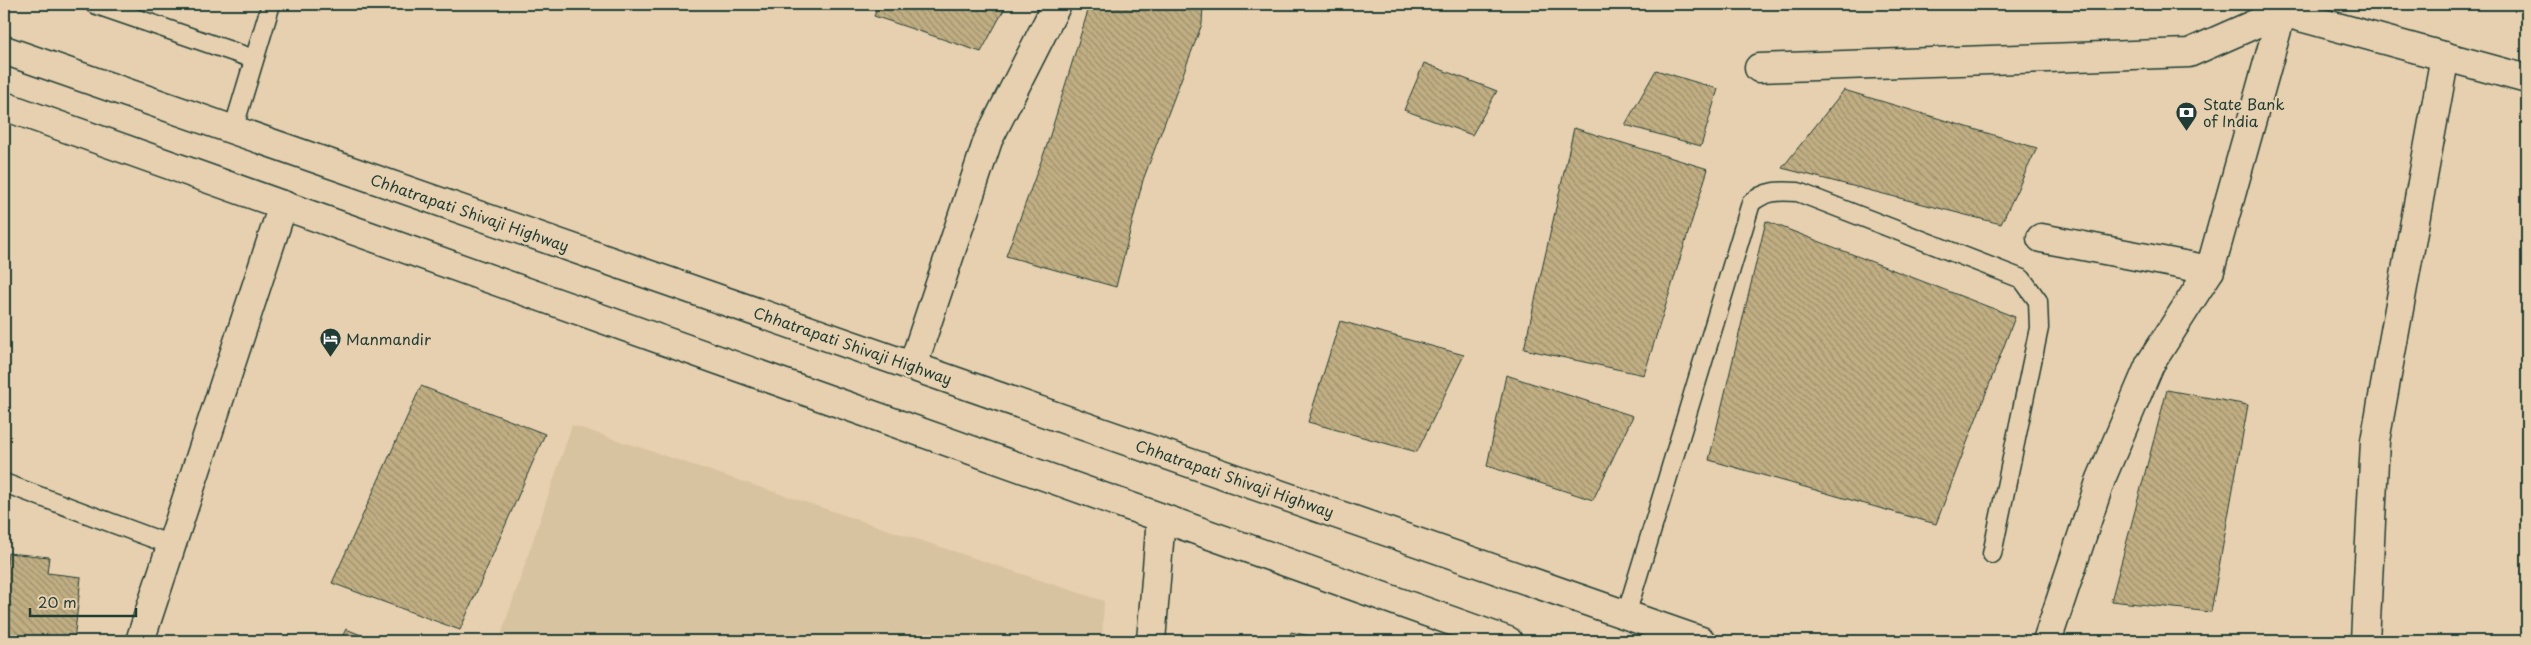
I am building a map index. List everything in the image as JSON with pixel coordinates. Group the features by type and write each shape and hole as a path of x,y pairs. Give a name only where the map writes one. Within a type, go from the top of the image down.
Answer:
{"main road":[{"path":"913,366 988,140 1057,4"},
{"path":"2047,641 2101,479 2150,364 2210,270 2282,12"},
{"path":"1759,68 2189,53 2282,12 2527,79"},
{"name":"Chhatrapati Shivaji Highway","path":"4,50 1701,641"},
{"path":"2365,641 2376,441 2445,56"},
{"path":"4,106 1508,641"},
{"path":"140,641 282,205"},
{"path":"2041,238 2210,270"},
{"path":"1151,641 1161,518"}],"lane":[{"path":"94,4 254,59"},
{"path":"233,130 271,4"},
{"path":"1626,615 1751,203 1761,194 1776,190 1798,192 2022,280 2038,301 2039,328 1992,554"},
{"path":"4,483 171,545"}],"shaded area":[{"path":"572,425 1104,601 1102,641 499,641"}],"building":[{"path":"879,4 1007,4 981,52 874,16"},
{"path":"1090,4 1203,4 1202,24 1143,180 1116,287 1006,256 1047,145"},
{"path":"1424,63 1497,91 1472,135 1404,110"},
{"path":"1656,70 1718,89 1701,146 1625,125"},
{"path":"1844,90 2037,148 2001,224 1782,168"},
{"path":"1574,128 1708,169 1644,375 1524,349"},
{"path":"1766,221 2015,317 1936,524 1709,460"},
{"path":"1340,321 1464,355 1417,452 1308,422"},
{"path":"1506,375 1633,416 1593,500 1487,466"},
{"path":"421,386 545,434 460,630 332,583"},
{"path":"2167,390 2248,405 2211,612 2111,601"},
{"path":"8,553 49,557 47,573 81,577 74,641 4,641 4,590"},
{"path":"346,629 376,641 340,641"},
{"path":"1291,632 1334,641 1289,641"}],"place":[{"name":"State Bank of India","path":"2187,131"},
{"name":"Manmandir","path":"330,357"}]}
